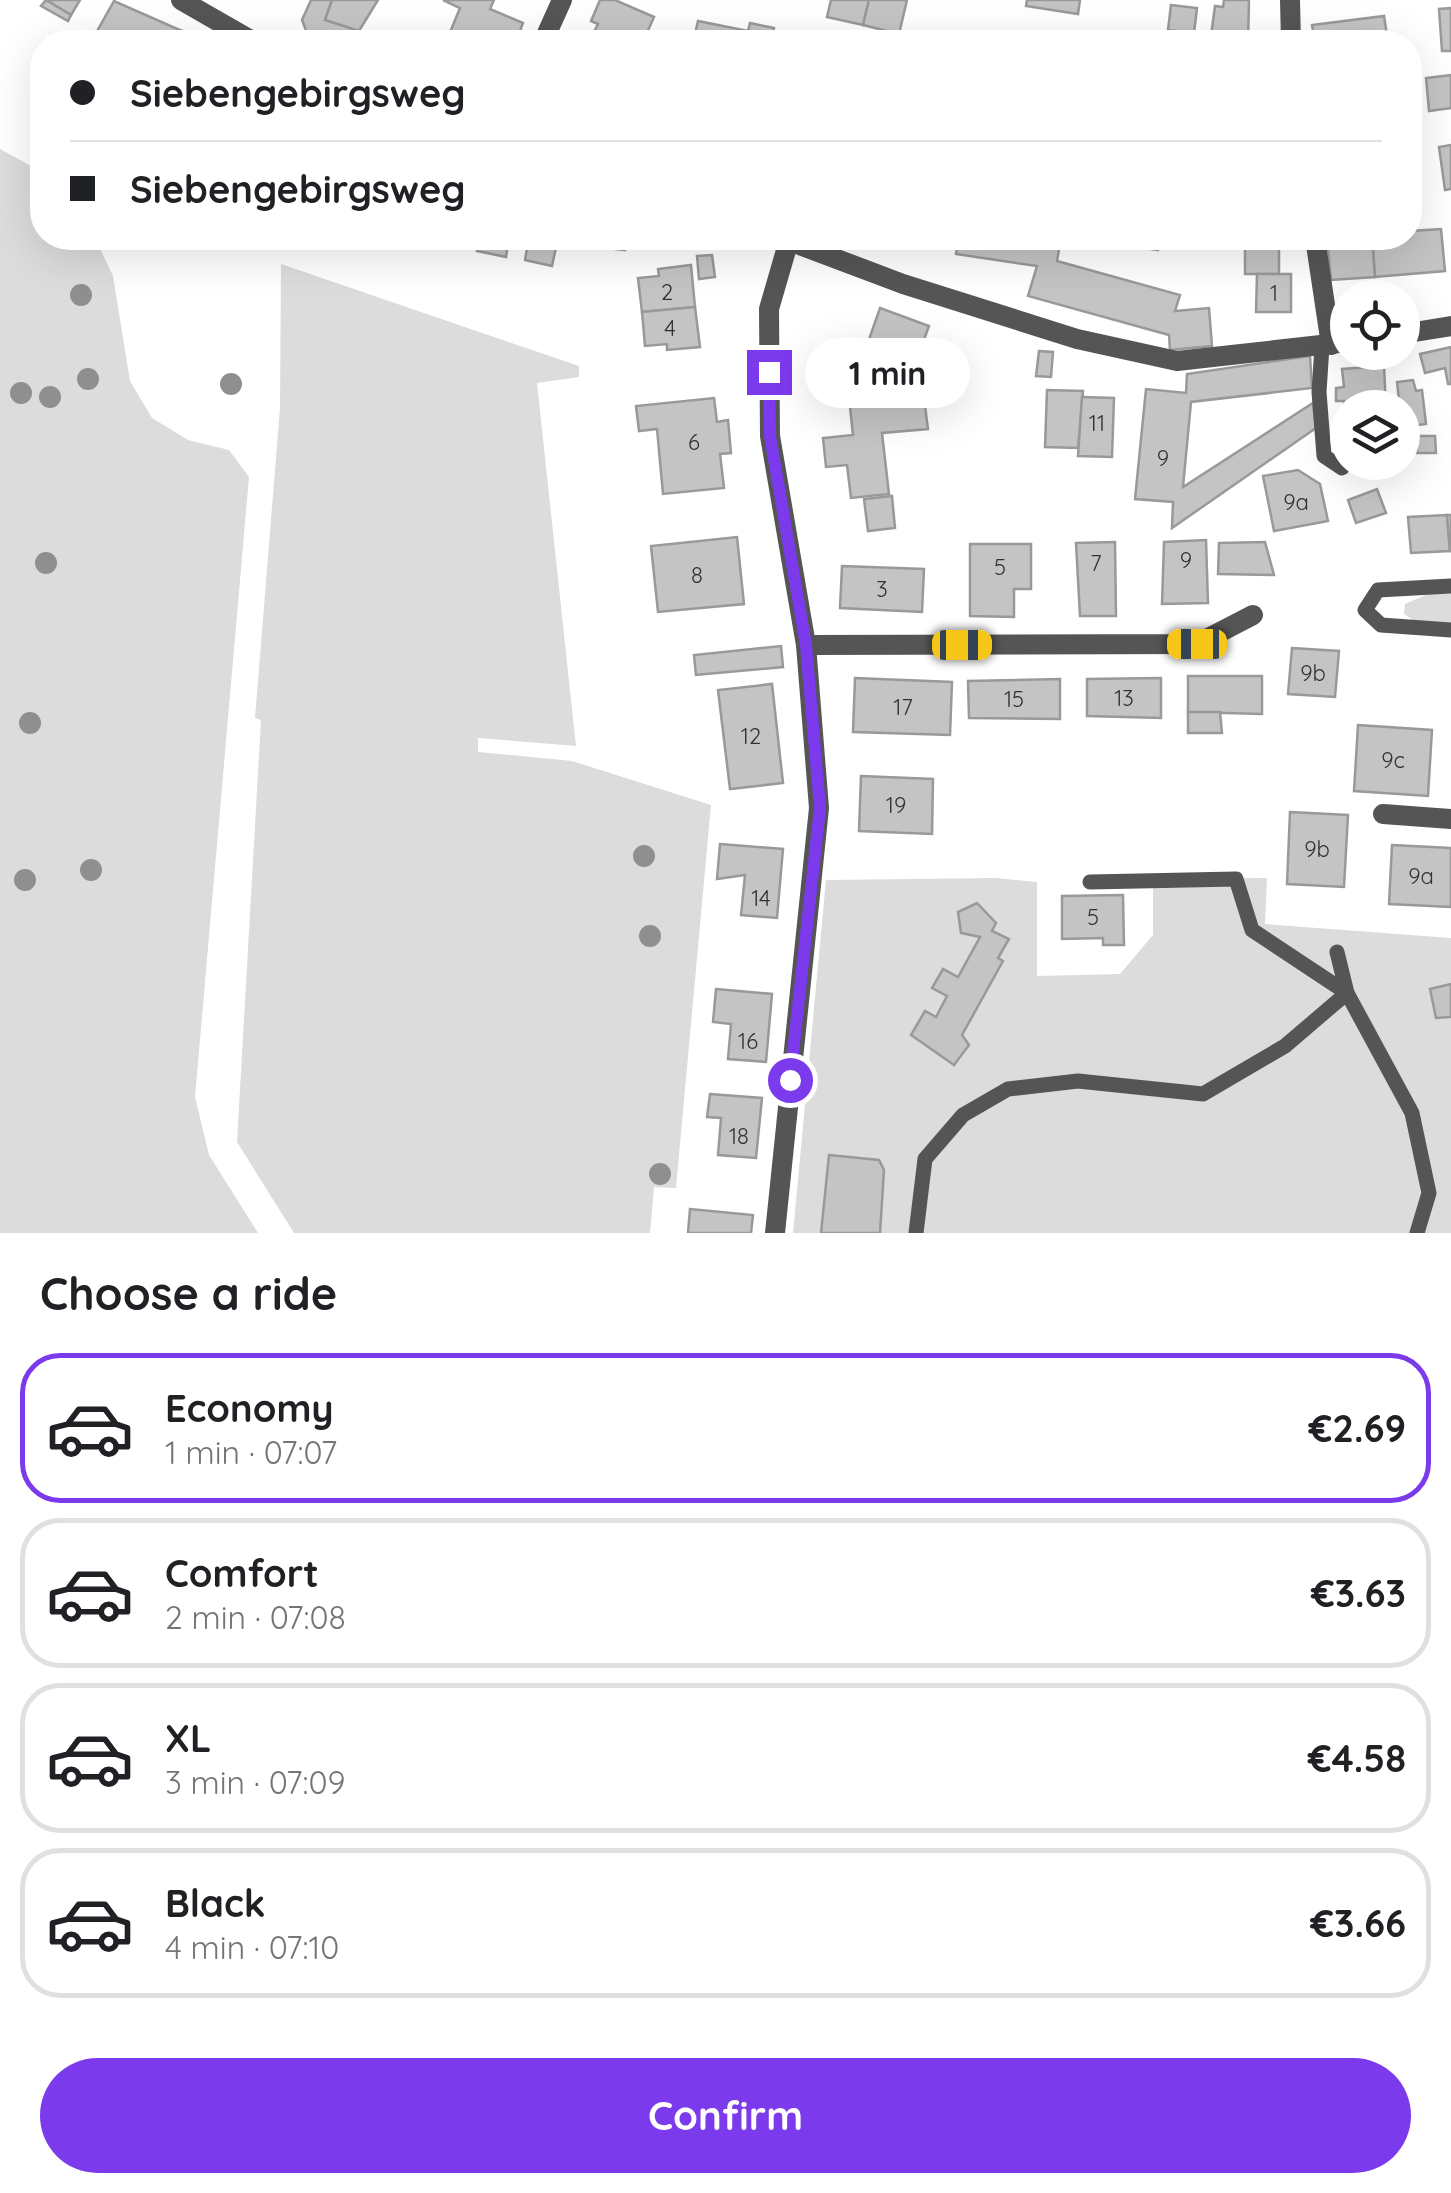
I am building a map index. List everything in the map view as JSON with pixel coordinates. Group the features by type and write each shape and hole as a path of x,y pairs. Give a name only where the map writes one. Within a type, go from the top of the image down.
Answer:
{"street":[{"path":"181,0 233,30"},
{"path":"548,30 562,0"},
{"path":"1290,0 1291,30"},
{"path":"775,1233 820,808 806,645 770,436 768,308 782,250"},
{"path":"814,250 904,284 1077,339 1177,360 1330,344"},
{"path":"1317,250 1330,322"},
{"path":"1420,331 1451,326"},
{"path":"806,645 1197,644 1253,615"},
{"path":"1384,814 1451,820"}],"lane":[{"path":"1330,357 1319,392 1324,456 1330,460"},
{"path":"1451,586 1378,590 1364,610 1381,625 1451,630"},
{"path":"1090,882 1236,879 1252,930 1347,993"},
{"path":"1337,952 1347,993 1412,1113 1429,1193 1417,1233"},
{"path":"916,1233 925,1159 963,1115 1008,1089 1078,1081 1203,1094 1284,1046 1347,993"}],"shaded area":[{"path":"0,149 30,165 30,250 101,250 113,276 130,381 152,418 188,440 229,450 249,477 195,1097 209,1155 258,1233 0,1233"},
{"path":"281,264 579,366 579,377 537,383 576,746 478,738 478,752 572,761 711,805 676,1188 654,1187 650,1233 294,1233 237,1142 261,720 255,718 280,408"},
{"path":"1451,593 1451,624 1416,622 1404,614 1405,604 1428,594"},
{"path":"996,878 1037,882 1037,976 1120,974 1153,935 1153,879 1267,878 1265,924 1451,938 1451,1233 793,1233 826,880"}],"building":[{"path":"46,0 80,0 71,15"},
{"path":"46,0 71,15 68,21 41,6"},
{"path":"311,0 332,0 325,20 357,29 306,30 302,20"},
{"path":"332,0 378,0 360,30 325,20"},
{"path":"443,0 494,0 490,9 523,23 520,30 451,30 460,8"},
{"path":"600,0 615,0 654,17 648,30 595,30 598,24 591,21"},
{"path":"831,0 869,0 863,25 827,17"},
{"path":"869,0 907,0 900,30 863,25"},
{"path":"1027,0 1080,0 1078,14 1026,6"},
{"path":"1224,0 1249,0 1248,30 1212,30 1215,6 1223,7"},
{"path":"114,1 180,30 98,30"},
{"path":"1171,5 1197,8 1194,30 1168,30"},
{"path":"1451,8 1451,51 1442,51 1439,9"},
{"path":"1384,16 1386,30 1313,30 1312,25"},
{"path":"698,21 743,30 696,30"},
{"path":"750,23 774,30 748,30"},
{"path":"1451,75 1451,108 1429,111 1426,78"},
{"path":"1451,145 1451,189 1445,190 1439,147"},
{"path":"1441,229 1445,271 1375,277 1373,250 1422,250 1422,230"},
{"path":"477,250 507,250 506,257"},
{"path":"527,250 555,250 552,266 525,260"},
{"path":"957,250 1059,250 1057,261 1180,295 1175,311 1209,308 1212,346 1170,350 1169,335 1028,296 1037,266 956,254"},
{"path":"1245,250 1279,250 1279,274 1245,274"},
{"path":"1328,250 1373,250 1375,277 1331,280"},
{"path":"712,255 715,277 699,279 697,256"},
{"path":"691,265 695,307 642,312 638,278 659,276 658,269"},
{"path":"1257,274 1291,274 1291,312 1256,312"},
{"path":"695,307 700,347 667,350 667,344 645,346 642,312"},
{"path":"880,308 929,326 915,365 866,348"},
{"path":"1451,347 1451,384 1445,368 1425,373 1420,354"},
{"path":"1039,351 1053,352 1051,377 1036,376"},
{"path":"1310,356 1312,388 1191,402 1183,487 1313,403 1316,428 1172,528 1173,502 1135,499 1146,389 1186,393 1187,374"},
{"path":"1342,370 1384,370 1385,390 1336,390 1344,387"},
{"path":"1413,380 1416,390 1398,390 1397,382"},
{"path":"1047,390 1083,391 1078,448 1045,447"},
{"path":"1422,390 1426,424 1420,425"},
{"path":"1082,397 1114,398 1112,457 1078,456"},
{"path":"714,398 717,422 728,420 731,453 720,454 724,488 663,494 657,429 639,431 636,406"},
{"path":"924,398 928,429 882,433 889,494 851,498 847,465 826,467 823,438 853,435 850,407"},
{"path":"1420,436 1435,436 1436,453 1420,453"},
{"path":"1298,470 1320,484 1328,521 1274,531 1263,476"},
{"path":"1377,489 1386,513 1356,523 1348,500"},
{"path":"892,496 895,528 868,531 864,499"},
{"path":"1447,515 1450,551 1411,553 1408,517"},
{"path":"1447,515 1451,515 1451,551 1450,551"},
{"path":"737,537 744,604 658,612 651,546"},
{"path":"1206,540 1208,603 1162,604 1164,542"},
{"path":"1115,542 1116,616 1080,616 1076,543"},
{"path":"1265,542 1274,575 1218,574 1219,543"},
{"path":"970,544 1031,544 1031,589 1014,589 1014,617 970,616"},
{"path":"842,566 924,569 922,612 840,608"},
{"path":"781,646 783,667 696,675 694,655"},
{"path":"1292,648 1339,651 1335,697 1288,694"},
{"path":"1188,676 1262,676 1262,714 1188,712"},
{"path":"855,678 952,682 950,735 853,732"},
{"path":"1161,678 1161,718 1087,716 1087,679"},
{"path":"1060,679 1060,719 969,718 968,681"},
{"path":"772,684 783,783 730,789 718,690"},
{"path":"1188,712 1220,712 1222,733 1188,733"},
{"path":"1358,725 1432,730 1428,796 1354,791"},
{"path":"861,776 933,779 932,834 859,831"},
{"path":"1290,812 1348,815 1344,887 1287,884"},
{"path":"720,844 783,849 777,918 741,915 745,875 717,879"},
{"path":"1392,845 1451,848 1451,907 1389,904"},
{"path":"1123,895 1124,945 1103,945 1103,938 1062,939 1062,896"},
{"path":"977,903 996,923 992,931 1009,939 998,958 1003,961 962,1035 969,1045 954,1065 911,1035 925,1011 936,1017 947,996 932,988 943,969 958,977 980,937 961,933 958,912"},
{"path":"1451,984 1451,1017 1436,1018 1430,989"},
{"path":"716,989 772,994 766,1062 728,1059 731,1024 713,1022"},
{"path":"710,1094 762,1098 756,1158 718,1155 721,1118 707,1117"},
{"path":"829,1155 879,1160 884,1170 880,1233 821,1233"},
{"path":"690,1209 753,1215 751,1233 688,1233"}],"route":[{"path":"769,372 770,436 806,645 820,808 790,1080"}]}
